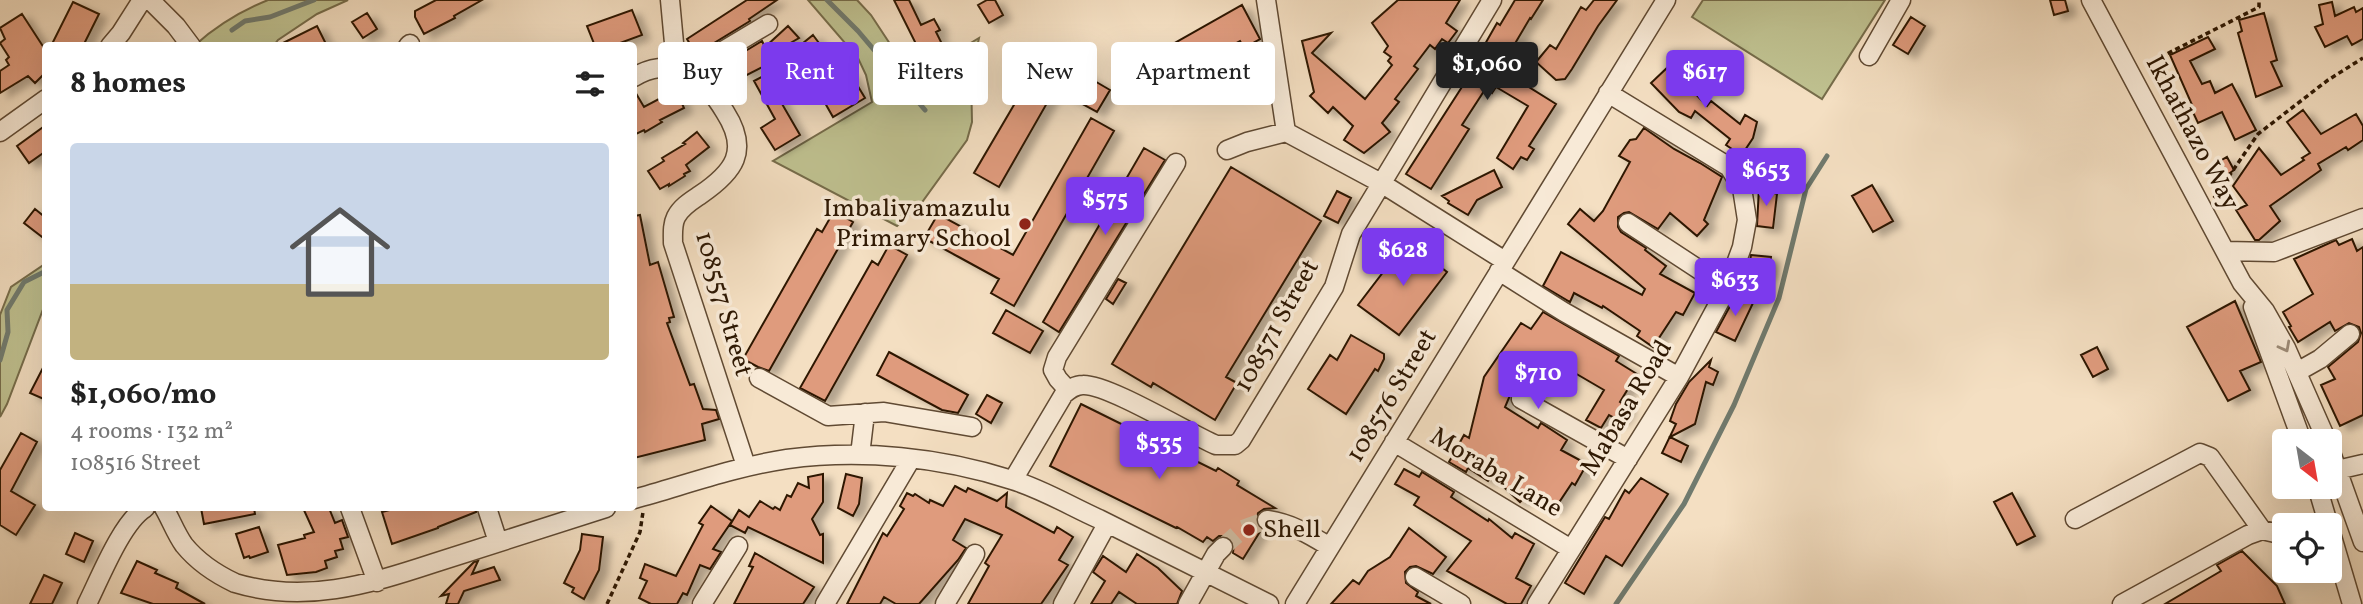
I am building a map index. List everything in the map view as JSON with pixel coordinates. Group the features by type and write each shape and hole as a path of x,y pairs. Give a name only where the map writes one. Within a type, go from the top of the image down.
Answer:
{"street":[{"path":"113,42 142,0"},
{"path":"150,0 188,42"},
{"path":"670,0 674,42"},
{"path":"1266,0 1286,132"},
{"path":"1381,183 1492,0"},
{"name":"108576 Street","path":"1295,604 1666,0"},
{"path":"1869,56 1901,0"},
{"name":"Ikhathazo Way","path":"2091,0 2247,291 2298,429"},
{"path":"733,42 768,24"},
{"path":"637,75 658,72"},
{"name":"Mabasa Road","path":"1538,604 1679,377 1727,288 1742,247 1747,220 1742,188 1729,167 1608,93"},
{"path":"0,132 42,102"},
{"name":"108557 Street","path":"721,105 732,122 738,141 734,162 717,184 683,208 676,217 673,243 746,466"},
{"path":"1227,150 1286,132 1381,183 1564,312 1679,377"},
{"path":"1013,480 1056,405 1068,390 1054,370 1057,357 1176,163"},
{"name":"108571 Street","path":"1068,390 1081,384 1092,386 1112,393 1216,445 1235,445 1241,440 1334,287 1351,234 1381,183"},
{"path":"2225,251 2274,252 2363,218"},
{"path":"1628,223 1727,288"},
{"name":"Ikhathazo Way","path":"2247,291 2265,311 2297,372 2322,429"},
{"path":"2297,372 2320,359 2350,334"},
{"path":"760,379 821,414 834,416 893,413 972,427"},
{"path":"1521,399 1628,459"},
{"path":"860,455 865,413"},
{"name":"Moraba Lane","path":"1394,442 1571,549"},
{"path":"2075,519 2200,453 2210,457 2262,530"},
{"path":"639,498 687,481 746,466 789,459 860,455 940,463 1013,480 1269,604"},
{"path":"825,604 911,459"},
{"path":"2342,469 2363,464"},
{"path":"2342,484 2360,533 2342,535"},
{"path":"87,604 124,531 140,511"},
{"path":"166,511 185,545 203,564 222,577 249,590 300,598 326,595 377,582 596,511"},
{"path":"351,511 377,582"},
{"path":"488,511 498,542"},
{"path":"1267,520 1298,528 1330,547"},
{"path":"1063,604 1107,524"},
{"path":"2122,604 2248,535 2262,530 2272,532"},
{"path":"702,604 738,546"},
{"path":"1188,604 1216,554 1223,547"},
{"path":"945,604 975,554"},
{"path":"2342,572 2352,604"},
{"path":"1415,578 1461,604"}],"path":[{"path":"2130,73 2259,6 2259,0"},
{"path":"2204,209 2221,190 2258,134 2328,80 2363,58"},
{"path":"607,604 640,532 639,498"}],"green space":[{"path":"268,0 348,0 317,14 276,42 199,42 248,9"},
{"path":"808,0 857,0 871,15 889,42 873,42 873,105 972,105 972,122 967,140 920,205 897,226 773,161 872,102 866,75 859,60 859,42 844,42"},
{"path":"1703,0 1885,0 1822,99 1692,17"},
{"path":"42,266 42,312 0,417 0,315 11,287"}],"building":[{"path":"436,0 482,0 424,34 415,17 415,11"},
{"path":"747,0 777,0 716,42 689,42 687,39"},
{"path":"894,0 909,0 921,25 934,19 940,30 936,32 941,42 915,42"},
{"path":"987,0 995,0 1003,15 989,23 978,5"},
{"path":"1398,0 1460,0 1446,23 1457,31 1448,43 1442,39 1435,49 1430,45 1414,66 1418,69 1395,99 1399,102 1382,123 1390,132 1364,153 1344,140 1353,126 1333,107 1328,113 1310,96 1314,92 1302,41 1331,33 1312,53 1365,99 1392,65 1388,61 1391,57 1384,52 1388,46 1372,23"},
{"path":"1515,0 1543,0 1500,69 1556,104 1529,146 1534,149 1527,160 1521,157 1513,169 1497,158 1528,106 1496,87 1492,93 1486,88 1462,125 1469,129 1431,189 1406,174 1469,76 1465,73"},
{"path":"1594,0 1617,0 1565,79 1556,80 1536,62 1550,45 1556,49 1581,7 1586,10"},
{"path":"2050,0 2065,0 2068,11 2054,15"},
{"path":"73,2 99,14 85,42 53,42"},
{"path":"2332,2 2335,16 2354,7 2356,12 2363,8 2363,39 2352,45 2347,36 2325,47 2315,27 2323,24 2319,5"},
{"path":"1242,5 1260,39 1255,42 1177,42"},
{"path":"632,10 642,35 623,42 593,42 587,26"},
{"path":"367,13 377,29 363,38 352,22"},
{"path":"2264,13 2277,60 2271,62 2282,86 2256,97 2238,33 2242,31 2239,20"},
{"path":"22,14 42,45 42,76 35,83 28,76 0,93 0,71 9,65 6,60 9,57 0,43 5,39 0,28"},
{"path":"1911,17 1925,26 1908,54 1893,45"},
{"path":"317,26 325,42 285,42"},
{"path":"788,26 799,38 792,42 770,42"},
{"path":"813,35 818,42 804,42"},
{"path":"2208,37 2215,49 2190,61 2202,84 2210,81 2215,93 2232,84 2256,130 2235,140 2222,112 2198,123 2170,55"},
{"path":"762,41 761,68 747,75 747,50"},
{"path":"1669,66 1707,106 1711,101 1740,124 1745,115 1757,122 1753,138 1743,153 1738,153 1726,145 1730,139 1695,111 1691,118 1679,112 1651,83"},
{"path":"761,77 761,94 754,81"},
{"path":"1097,82 1110,90 1097,112 1084,105 1097,105"},
{"path":"859,88 865,98 859,102"},
{"path":"637,95 644,107 658,100 658,105 683,105 684,108 660,120 662,122 645,132 644,130 637,134"},
{"path":"767,105 783,105 800,135 775,150 761,128 775,119"},
{"path":"826,105 853,105 833,117"},
{"path":"1014,105 1046,105 999,187 974,173"},
{"path":"2303,110 2321,134 2356,114 2363,126 2363,140 2318,164 2321,170 2270,206 2280,221 2259,240 2255,240 2236,210 2247,205 2233,186 2259,148 2281,175 2304,160 2302,158 2310,153 2287,122"},
{"path":"1091,118 1114,131 1014,306 991,293 999,279 924,238 938,214 1013,255"},
{"path":"42,128 42,154 29,163 17,146"},
{"path":"1644,128 1722,177 1704,220 1708,224 1697,236 1670,213 1658,229 1629,212 1618,217 1621,232 1646,248 1645,250 1666,266 1660,274 1695,293 1683,315 1676,312 1653,347 1637,336 1640,331 1603,306 1602,308 1574,293 1570,302 1543,286 1561,252 1642,295 1645,289 1568,224 1580,209 1594,221 1603,211 1630,162 1619,156 1630,140 1636,139"},
{"path":"697,132 709,147 686,165 690,171 684,174 685,176 660,189 648,171 664,161 662,158 685,144 683,143"},
{"path":"1144,148 1165,160 1059,332 1043,322"},
{"path":"2227,157 2234,170 2223,178 2213,165"},
{"path":"1231,167 1321,221 1226,377 1237,383 1215,420 1153,383 1151,387 1112,364"},
{"path":"1494,170 1502,187 1477,200 1468,215 1448,203 1442,196"},
{"path":"1872,185 1893,221 1873,232 1852,196"},
{"path":"1759,187 1777,194 1773,228 1757,226"},
{"path":"1337,191 1351,198 1338,223 1324,216"},
{"path":"35,209 42,215 42,237 24,223"},
{"path":"834,211 853,222 769,371 743,359 817,229 822,232"},
{"path":"640,215 650,265 658,262 674,317 669,318 670,322 667,323 690,385 694,384 703,409 716,410 719,419 702,424 705,440 637,457 637,216"},
{"path":"2352,239 2357,251 2363,247 2363,415 2340,426 2321,385 2335,379 2328,367 2358,342 2361,333 2359,327 2349,323 2335,331 2330,322 2298,342 2283,312 2313,294 2294,259 2336,240 2339,245"},
{"path":"1407,241 1447,272 1399,335 1358,305"},
{"path":"889,245 907,255 825,401 800,388 872,261 878,265"},
{"path":"1751,255 1771,257 1769,275 1748,273"},
{"path":"1118,279 1126,283 1113,304 1106,299"},
{"path":"1736,295 1753,303 1735,341 1716,332"},
{"path":"2235,301 2261,362 2240,371 2250,390 2228,401 2187,327"},
{"path":"1006,310 1043,331 1030,353 993,333"},
{"path":"1543,312 1619,356 1616,361 1637,374 1620,402 1628,407 1620,421 1609,415 1601,428 1586,420 1604,390 1568,369 1562,378 1553,372 1538,395 1518,382 1511,393 1505,407 1538,428 1541,423 1567,440 1561,450 1587,464 1575,485 1572,483 1554,510 1529,493 1520,502 1492,476 1488,481 1468,468 1466,472 1449,462 1464,435 1469,438 1484,377 1521,323 1531,329"},
{"path":"1351,335 1384,354 1384,359 1346,414 1308,389 1330,355 1337,360"},
{"path":"2097,347 2108,369 2093,377 2081,355"},
{"path":"889,352 968,395 958,413 942,410 877,375"},
{"path":"1711,360 1709,367 1718,372 1713,385 1706,382 1695,424 1670,437 1688,446 1681,462 1662,453 1676,424 1670,421 1689,382"},
{"path":"42,370 42,398 30,393"},
{"path":"987,395 1002,403 991,423 976,414"},
{"path":"1081,404 1216,471 1218,468 1239,481 1237,485 1275,508 1264,509 1258,513 1256,523 1261,530 1243,559 1233,553 1234,543 1227,536 1219,536 1213,541 1207,537 1203,542 1050,466"},
{"path":"21,433 37,442 11,491 35,505 16,535 0,525 0,470"},
{"path":"1404,469 1419,477 1422,472 1454,492 1451,497 1488,521 1489,519 1512,538 1515,533 1534,544 1516,578 1531,586 1521,604 1507,604 1447,571 1471,541 1414,505 1419,497 1395,484"},
{"path":"823,474 823,502 812,519 820,535 823,534 823,563 748,527 745,533 730,525 739,510 749,517 760,501 780,510 787,495 791,497 798,483 809,488 808,477"},
{"path":"846,474 862,478 859,504 853,516 838,508"},
{"path":"1641,478 1668,494 1622,566 1606,556 1584,594 1565,583 1605,517 1609,519 1625,490 1629,493"},
{"path":"955,486 966,492 968,488 997,501 1007,493 1006,507 1054,533 1057,527 1073,537 1059,560 1068,565 1041,604 968,604 989,566 985,563 1002,535 965,519 953,540 966,548 919,604 896,604 884,597 880,604 847,604 883,533 887,536 904,509 900,506 907,493 943,506"},
{"path":"2012,493 2035,536 2017,545 1994,502"},
{"path":"711,506 732,521 713,549 721,552 710,569 700,565 687,595 683,593 677,604 651,604 639,598 647,581 640,578 645,564 676,576 703,525 699,523"},
{"path":"202,511 254,511 255,514 204,524"},
{"path":"304,511 330,511 335,523 342,520 348,537 340,539 343,549 335,551 337,557 325,561 327,568 287,575 278,545 305,538 304,535 314,532"},
{"path":"386,511 476,511 392,544 382,512"},
{"path":"259,527 268,552 244,558 236,534"},
{"path":"1409,528 1446,557 1433,574 1416,566 1405,572 1406,583 1418,592 1416,596 1431,604 1331,604 1353,580 1359,584 1368,571 1390,557"},
{"path":"75,533 93,541 84,562 66,554"},
{"path":"582,534 603,537 599,570 584,599 572,592 574,588 564,583 580,550"},
{"path":"2242,551 2277,586 2285,604 2165,604 2221,571 2217,565"},
{"path":"755,553 814,587 803,604 734,604 753,567 749,566"},
{"path":"1137,554 1158,568 1182,591 1177,604 1137,604 1119,592 1111,604 1091,604 1105,581 1093,572 1103,556 1126,572"},
{"path":"137,561 178,583 176,588 205,604 153,604 121,593"},
{"path":"478,561 472,574 494,567 500,580 464,591 458,604 446,604 449,594 441,596"},
{"path":"44,575 62,583 52,604 30,604"}],"waterway":[{"path":"232,30 245,21 270,17 314,0"},
{"path":"827,0 858,31 925,110"},
{"path":"1616,604 1684,504 1734,405 1779,298 1806,189 1827,156"},
{"path":"0,360 8,332 7,310 24,282 42,273"}],"tunnel":[{"path":"1223,547 1243,529 1267,520"}],"place":[{"name":"Imbaliyamazulu Primary School","path":"1025,224"},
{"name":"Shell","path":"1249,530"}]}
